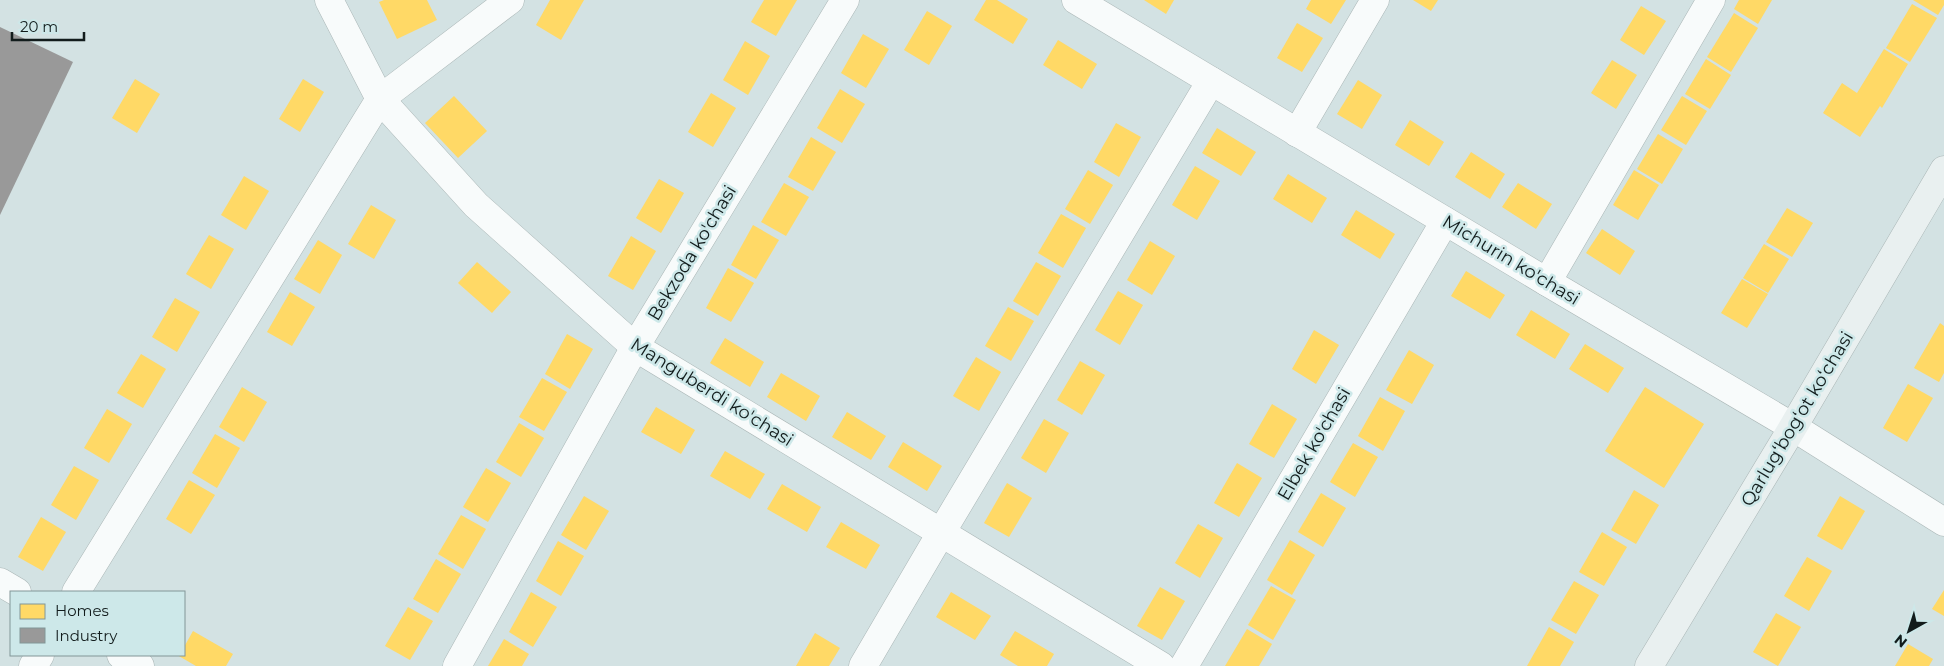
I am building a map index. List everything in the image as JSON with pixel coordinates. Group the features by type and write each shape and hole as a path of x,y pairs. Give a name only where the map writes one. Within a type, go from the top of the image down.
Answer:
{"main road":[{"name":"Qarlug‘bog‘ot ko‘chasi","path":"1649,666 1793,427 1944,170"}],"street":[{"name":"Manguberdi ko'chasi","path":"329,0 380,99 476,205 635,347 1161,666"},
{"path":"77,591 380,99 510,0"},
{"name":"Bekzoda ko'chasi","path":"457,666 635,347 845,0"},
{"path":"1297,133 1375,0"},
{"path":"1547,282 1710,0"},
{"name":"Michurin ko'chasi","path":"1089,3 1211,81 1793,427 1944,522"},
{"path":"863,666 1211,81"},
{"name":"Elbek ko'chasi","path":"1184,666 1445,221"},
{"path":"0,582 15,591"},
{"path":"123,656 140,666"}],"building: Homes":[{"path":"384,0 427,0 437,20 397,39 379,2"},
{"path":"550,0 584,0 561,40 536,25"},
{"path":"764,0 797,0 776,36 751,22"},
{"path":"986,0 997,0 1028,19 1013,44 974,20"},
{"path":"1144,0 1174,0 1166,14"},
{"path":"1311,0 1346,0 1331,24 1306,9"},
{"path":"1413,0 1438,0 1431,11"},
{"path":"1739,0 1772,0 1758,24 1734,9"},
{"path":"1913,0 1944,0 1944,5 1938,15"},
{"path":"1912,4 1937,18 1910,62 1886,48"},
{"path":"1641,6 1666,21 1644,55 1620,40"},
{"path":"927,11 952,26 929,65 904,50"},
{"path":"1734,13 1758,28 1731,72 1707,57"},
{"path":"1297,23 1323,38 1302,72 1277,58"},
{"path":"863,34 889,49 866,88 841,73"},
{"path":"1058,40 1097,64 1082,89 1043,65"},
{"path":"745,41 770,56 748,95 723,80"},
{"path":"1884,49 1908,64 1882,108 1880,106 1860,137 1823,113 1842,83 1857,93"},
{"path":"1706,59 1731,75 1710,109 1685,94"},
{"path":"1612,60 1637,75 1616,109 1591,93"},
{"path":"135,79 160,94 137,133 112,118"},
{"path":"303,79 324,92 300,132 279,119"},
{"path":"1358,80 1382,95 1362,129 1337,114"},
{"path":"840,89 865,104 842,143 817,128"},
{"path":"711,93 736,108 713,147 688,132"},
{"path":"454,96 487,131 458,158 425,123"},
{"path":"1682,96 1707,111 1686,145 1661,130"},
{"path":"1410,120 1444,142 1429,166 1395,145"},
{"path":"1116,123 1141,137 1119,177 1094,162"},
{"path":"1217,128 1256,152 1241,176 1202,153"},
{"path":"1658,134 1683,149 1662,184 1637,169"},
{"path":"811,137 836,152 813,191 788,177"},
{"path":"1471,152 1505,174 1490,199 1455,177"},
{"path":"1195,166 1220,181 1197,220 1172,205"},
{"path":"1088,170 1113,185 1090,224 1065,209"},
{"path":"1634,170 1659,185 1638,220 1613,205"},
{"path":"1288,174 1327,198 1312,223 1273,199"},
{"path":"244,176 269,191 246,230 221,215"},
{"path":"659,179 684,193 661,233 636,218"},
{"path":"784,183 809,197 786,236 761,222"},
{"path":"1518,183 1552,204 1536,229 1502,207"},
{"path":"371,205 396,220 374,259 348,244"},
{"path":"1787,208 1813,223 1792,257 1766,242"},
{"path":"1356,210 1395,234 1380,259 1341,235"},
{"path":"1061,214 1086,228 1063,268 1038,253"},
{"path":"753,225 779,240 756,279 731,265"},
{"path":"1602,229 1635,251 1620,275 1586,253"},
{"path":"209,235 234,249 211,289 186,274"},
{"path":"631,236 656,251 633,290 608,276"},
{"path":"318,240 342,255 320,294 294,279"},
{"path":"1150,241 1175,256 1152,295 1127,280"},
{"path":"1764,244 1789,259 1768,293 1743,278"},
{"path":"477,262 511,292 492,313 458,283"},
{"path":"1036,262 1061,276 1038,316 1013,301"},
{"path":"728,268 754,283 731,322 706,308"},
{"path":"1466,271 1505,295 1490,319 1451,296"},
{"path":"1742,279 1768,294 1747,328 1721,313"},
{"path":"1118,291 1143,305 1120,345 1095,330"},
{"path":"290,292 315,307 292,346 267,332"},
{"path":"175,298 200,312 177,352 152,337"},
{"path":"1008,307 1034,321 1011,361 985,346"},
{"path":"1531,310 1570,334 1555,359 1516,335"},
{"path":"1940,323 1944,326 1944,373 1939,382 1914,368"},
{"path":"1314,330 1339,345 1316,384 1292,369"},
{"path":"567,334 593,349 570,389 545,374"},
{"path":"725,338 764,362 750,387 710,363"},
{"path":"1585,344 1624,368 1608,393 1569,369"},
{"path":"1409,350 1434,365 1412,404 1386,390"},
{"path":"141,354 166,369 143,408 117,393"},
{"path":"976,357 1001,372 979,411 953,396"},
{"path":"1080,361 1105,375 1082,415 1057,400"},
{"path":"781,373 820,396 806,421 767,397"},
{"path":"542,378 567,392 544,431 519,417"},
{"path":"1908,384 1933,398 1907,442 1883,428"},
{"path":"242,387 267,402 244,442 219,427"},
{"path":"1645,387 1704,424 1664,488 1605,451"},
{"path":"1380,397 1405,411 1383,451 1358,436"},
{"path":"1272,404 1297,419 1274,458 1249,444"},
{"path":"656,407 695,430 681,454 641,432"},
{"path":"107,409 132,424 109,463 84,448"},
{"path":"847,412 886,436 871,460 832,437"},
{"path":"1044,419 1069,433 1046,473 1021,458"},
{"path":"519,423 544,438 521,477 496,462"},
{"path":"215,434 240,448 217,488 192,473"},
{"path":"903,442 942,466 927,491 888,467"},
{"path":"1353,443 1378,457 1355,497 1330,482"},
{"path":"725,451 765,474 750,499 710,476"},
{"path":"1237,463 1262,478 1239,517 1214,503"},
{"path":"74,466 99,480 76,520 51,505"},
{"path":"486,468 511,483 488,522 463,507"},
{"path":"189,480 215,495 191,534 166,519"},
{"path":"1007,483 1032,498 1009,537 984,523"},
{"path":"782,484 821,507 807,532 767,509"},
{"path":"1634,490 1659,505 1636,544 1611,530"},
{"path":"1321,493 1346,508 1323,547 1298,532"},
{"path":"584,496 609,511 586,550 561,535"},
{"path":"1840,496 1865,511 1842,550 1817,536"},
{"path":"461,515 486,529 463,569 438,554"},
{"path":"41,517 66,532 43,571 18,557"},
{"path":"841,522 880,545 866,569 826,547"},
{"path":"1198,524 1223,538 1200,578 1175,563"},
{"path":"1602,532 1627,547 1604,586 1579,572"},
{"path":"1290,540 1315,555 1292,595 1267,580"},
{"path":"558,541 584,556 561,596 536,581"},
{"path":"1807,557 1832,571 1809,611 1784,596"},
{"path":"436,559 461,574 438,613 413,599"},
{"path":"1574,581 1599,595 1576,634 1551,620"},
{"path":"1271,586 1296,600 1273,640 1248,625"},
{"path":"1160,587 1185,601 1162,640 1137,626"},
{"path":"1944,590 1944,616 1932,609"},
{"path":"531,592 557,607 533,647 509,632"},
{"path":"951,592 991,616 975,640 936,617"},
{"path":"408,607 433,621 410,660 385,646"},
{"path":"1776,613 1801,627 1778,666 1753,652"},
{"path":"1549,627 1574,642 1560,666 1527,666"},
{"path":"1247,629 1272,644 1259,666 1225,666"},
{"path":"193,631 233,654 226,666 196,666 179,656 185,656 185,645"},
{"path":"1015,631 1054,654 1047,666 1018,666 1000,655"},
{"path":"815,633 840,648 829,666 796,666"},
{"path":"504,639 529,654 522,666 488,666"},
{"path":"1908,644 1933,659 1929,666 1895,666"}],"building: Industry":[{"path":"0,27 73,62 0,215"}]}
